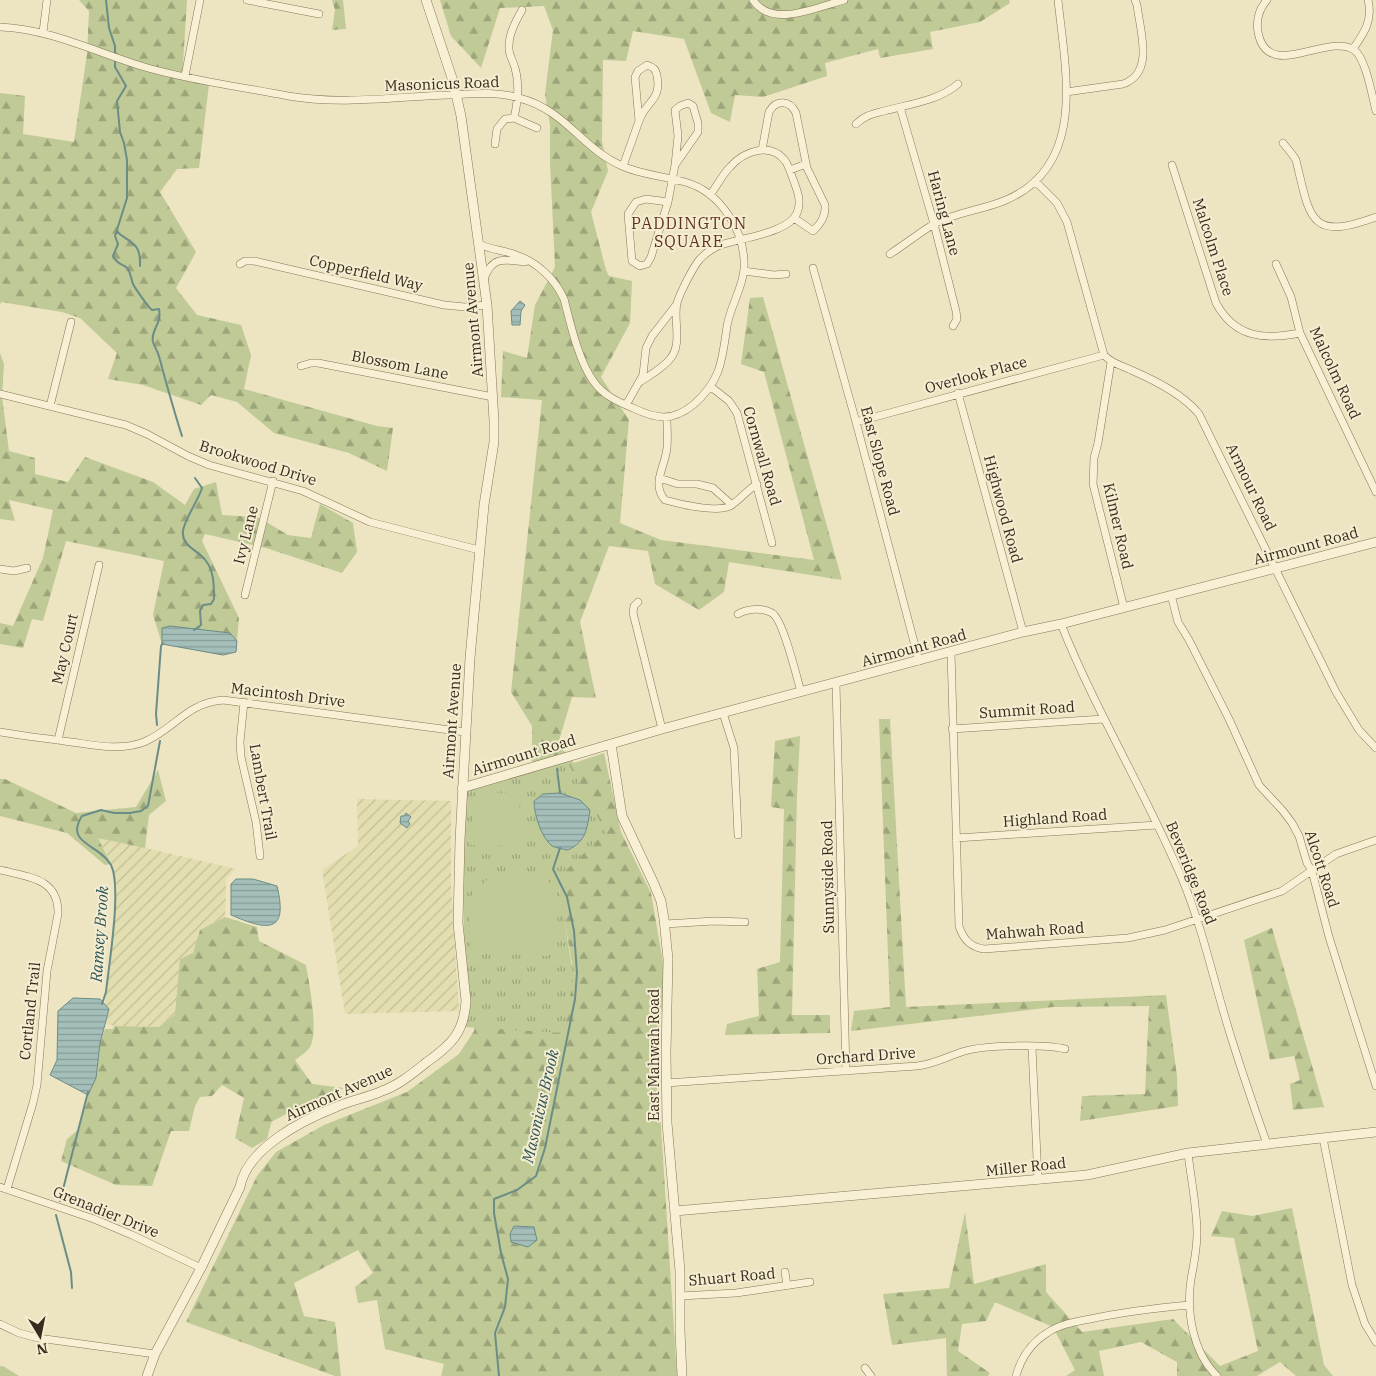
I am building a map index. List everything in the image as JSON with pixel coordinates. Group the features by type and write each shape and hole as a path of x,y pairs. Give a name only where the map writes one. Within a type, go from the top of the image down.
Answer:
{"street":[{"path":"43,32 47,0"},
{"path":"185,76 200,0"},
{"path":"247,0 319,14"},
{"name":"Airmont Avenue","path":"147,1376 155,1354 201,1268 240,1187 244,1174 259,1152 289,1130 324,1112 382,1091 402,1081 446,1048 459,1031 463,1021 466,1002 458,923 462,788 479,550 494,442 493,397 484,279 461,116 457,94 426,0"},
{"path":"753,0 766,12 780,16 844,0"},
{"path":"890,254 934,224 1006,200 1025,189 1035,181 1054,157 1062,136 1066,112 1058,0"},
{"path":"1066,92 1124,84 1139,74 1142,68 1143,55 1135,0"},
{"path":"1267,0 1258,18 1258,34 1264,45 1273,53 1286,56 1320,48 1342,46 1353,49 1362,62 1376,107"},
{"path":"1353,49 1370,21 1368,0"},
{"path":"514,118 518,97 517,77 508,47 510,35 522,10"},
{"name":"Masonicus Road","path":"0,26 43,32 148,68 316,99 357,100 457,94 490,94 518,97 555,113 598,151 624,166 697,186 710,195 729,215 739,240 744,271 728,319 723,357 711,387 706,394 686,410 667,417"},
{"path":"624,166 639,121 642,112 652,102 659,90 657,72 647,65 638,71 635,76 639,121"},
{"path":"856,124 866,116 935,98 958,84"},
{"path":"762,150 771,107 779,102 788,103 796,113 806,164 824,205 824,215 813,231 794,218"},
{"path":"668,202 641,200 630,210 628,219 632,261 636,265 644,266 649,261 668,202 678,136 675,110 688,103 693,106 699,128 696,136 675,165"},
{"name":"Haring Lane","path":"900,107 934,224 956,311 956,319 953,326"},
{"path":"495,144 496,129 505,119 514,118 537,128"},
{"path":"1283,143 1296,160 1310,213 1320,223 1332,228 1340,228 1376,217"},
{"path":"626,405 640,382 645,364 646,348 652,336 677,303 695,265 702,257 718,246 773,230 790,222 794,218 799,206 799,196 790,170 786,162 773,151 762,150 736,161 710,195"},
{"path":"790,170 806,164"},
{"name":"Malcolm Place","path":"1172,165 1220,311 1232,324 1249,334 1276,337 1300,333"},
{"path":"1035,181 1057,203 1067,222 1104,356"},
{"path":"479,244 518,256 530,262 544,272 559,288 586,370 590,378 604,392 650,416 667,417 667,450 659,478 660,495 665,500 720,509 732,505 746,491 757,484"},
{"path":"484,279 492,263 508,259 530,262"},
{"name":"Copperfield Way","path":"240,264 245,261 254,261 444,306 487,306"},
{"name":"Malcolm Road","path":"1276,264 1291,296 1300,333 1376,492"},
{"name":"East Slope Road","path":"813,268 919,661"},
{"path":"744,271 774,275 786,274"},
{"path":"640,382 664,365 674,354 676,346 677,303"},
{"path":"50,406 71,322"},
{"name":"Armour Road","path":"1104,356 1111,362 1130,369 1180,396 1199,414 1336,692 1359,730 1376,748"},
{"name":"Overlook Place","path":"856,422 958,393 1104,356"},
{"name":"Kilmer Road","path":"1111,362 1094,458 1093,484 1124,608"},
{"name":"Blossom Lane","path":"301,366 318,363 493,397"},
{"name":"Cornwall Road","path":"711,387 729,401 737,413 772,543"},
{"name":"Highwood Road","path":"958,393 1023,632"},
{"name":"Brookwood Drive","path":"0,394 126,426 209,465 273,481 318,496 356,517 370,522 479,550"},
{"path":"659,478 678,484 706,485 716,490 732,505"},
{"name":"Ivy Lane","path":"245,595 273,481"},
{"name":"Airmount Road","path":"462,788 662,729 1023,632 1124,608 1376,542"},
{"name":"May Court","path":"58,740 99,565"},
{"path":"0,569 14,571 27,568"},
{"name":"Alcott Road","path":"1171,595 1182,630 1225,710 1259,784 1292,823 1299,836 1307,863 1312,871 1329,937 1376,1086"},
{"path":"638,602 634,606 633,614 662,729"},
{"path":"738,614 744,610 755,609 772,613 780,622 801,692"},
{"name":"Beveridge Road","path":"1060,624 1078,667 1184,882 1232,1040 1267,1144"},
{"name":"Mahwah Road","path":"951,652 959,926 964,937 972,946 978,948 1128,938 1165,930 1282,892 1336,854 1376,840"},
{"name":"Sunnyside Road","path":"836,683 846,1071"},
{"name":"Macintosh Drive","path":"0,732 111,747 132,746 152,738 186,712 206,703 224,700 465,732"},
{"name":"Lambert Trail","path":"244,702 240,757 256,822 260,856"},
{"path":"723,713 734,748 738,835"},
{"name":"Summit Road","path":"952,729 1103,719"},
{"name":"East Mahwah Road","path":"611,744 622,816 661,901 665,924 668,959 667,1123 680,1271 682,1376"},
{"name":"Highland Road","path":"956,838 1157,825"},
{"name":"Cortland Trail","path":"0,870 44,882 56,895 59,904 47,970 37,1085 33,1103 4,1188"},
{"path":"665,924 714,921 745,922"},
{"path":"1032,1047 1038,1180"},
{"name":"Orchard Drive","path":"666,1083 927,1065 955,1054 979,1048 1056,1047 1065,1049"},
{"name":"Miller Road","path":"675,1211 1038,1180 1105,1172 1188,1153 1376,1132"},
{"path":"1323,1138 1352,1285 1365,1324 1376,1342"},
{"path":"1188,1153 1197,1236 1191,1280 1190,1305 1198,1346 1207,1364 1217,1376"},
{"name":"Grenadier Drive","path":"4,1188 101,1222 201,1268"},
{"name":"Shuart Road","path":"785,1272 787,1286"},
{"name":"Shuart Road","path":"680,1296 736,1293 810,1282"},
{"path":"1016,1376 1020,1364 1032,1346 1056,1328 1108,1315 1190,1305"},
{"path":"0,1324 19,1333 38,1338 155,1354"},
{"path":"865,1368 871,1376"}],"shaded area":[{"path":"357,799 451,801 451,886 459,1011 345,1014 322,870 358,846"},
{"path":"98,837 236,869 226,878 225,917 200,930 176,1015 159,1027 114,1026 105,1023 105,1004 117,887 111,864"}],"green space":[{"path":"79,0 187,0 182,80 209,84 199,168 177,169 160,192 196,252 176,288 197,315 241,325 251,355 244,389 377,426 393,428 387,471 349,453 274,433 237,402 211,395 201,405 143,385 108,379 117,353 80,318 62,312 1,302 0,306 0,93 25,96 23,134 74,142 87,54 89,11"},
{"path":"332,0 343,0 346,29 332,30 335,10"},
{"path":"440,0 1009,0 1010,3 980,22 930,32 933,49 880,58 878,49 825,63 827,76 763,97 735,95 730,122 711,113 684,39 633,31 626,61 603,60 602,141 608,171 591,212 609,276 632,281 630,323 601,377 629,420 620,523 661,540 814,560 764,372 741,364 750,298 763,297 842,580 729,562 724,592 699,610 655,584 648,551 609,546 580,622 596,698 572,697 558,744 574,763 604,753 621,832 651,893 666,980 656,1049 677,1376 441,1376 444,1364 385,1349 377,1300 358,1303 355,1287 373,1273 358,1250 294,1283 304,1316 335,1322 341,1376 335,1376 186,1322 257,1176 276,1152 324,1125 407,1092 459,1054 474,1031 475,1026 572,964 556,870 532,771 532,726 511,692 542,400 501,397 503,351 527,358 535,305 555,267 550,125 545,94 553,30 544,6 500,8 481,68 451,36"},
{"path":"0,353 4,364 2,397 9,451 35,458 35,474 68,482 85,457 153,482 185,505 194,489 216,482 222,515 258,517 288,535 311,538 320,504 353,523 357,552 342,573 266,548 205,534 202,541 239,618 236,652 223,655 162,644 153,615 164,561 66,541 43,621 32,619 23,648 0,644 0,623 13,626 43,558 53,510 9,500 15,521 0,519"},
{"path":"879,719 890,719 906,1007 1166,995 1177,1076 1178,1106 1080,1121 1082,1096 1145,1094 1149,1006 1053,1007 851,1031 854,1011 890,1007"},
{"path":"800,736 792,1015 830,1015 830,1033 725,1035 727,1024 759,1016 757,969 780,962 784,809 771,807 775,741"},
{"path":"567,761 606,832 558,878 560,894 565,906 564,917 574,973 564,1033 464,1027 463,792"},
{"path":"158,770 166,801 149,815 145,848 98,838 111,864 105,865 67,833 0,816 0,779 5,779 76,813 136,807"},
{"path":"518,792 523,839 521,846 470,845 475,808 488,794"},
{"path":"493,874 547,878 555,894 548,956 471,952 468,899"},
{"path":"225,917 257,927 259,941 306,965 312,1007 313,1040 309,1049 295,1060 312,1084 344,1088 311,1101 273,1121 267,1139 252,1148 235,1138 244,1098 222,1085 212,1096 200,1097 195,1106 189,1131 171,1131 152,1186 116,1185 61,1161 67,1139 79,1129 88,1095 96,1078 100,1043 105,1029 113,1029 114,1026 159,1027 175,1015 180,959 193,953 200,930"},
{"path":"1272,928 1324,1107 1293,1110 1290,1084 1300,1080 1294,1056 1270,1060 1244,940"},
{"path":"1292,1208 1324,1365 1333,1376 1296,1376 1280,1362 1257,1376 1177,1376 1177,1362 1141,1342 1099,1351 1104,1376 1066,1376 1075,1370 1053,1327 995,1302 986,1321 962,1324 958,1351 990,1373 988,1376 947,1376 946,1338 892,1345 883,1294 949,1288 965,1212 974,1284 1046,1264 1046,1292 1082,1332 1173,1319 1220,1366 1258,1351 1234,1238 1211,1236 1222,1211 1252,1216"},
{"path":"0,1366 3,1366 19,1376 0,1376"}],"water":[{"path":"520,301 525,305 521,311 520,325 512,325 511,311"},
{"path":"170,626 230,633 237,641 236,652 223,655 162,644 162,628"},
{"path":"560,793 580,800 590,810 585,834 579,843 568,850 554,847 548,842 539,825 534,806 534,801 543,794"},
{"path":"406,813 411,817 407,828 400,823 401,816 404,816"},
{"path":"236,879 253,879 277,886 280,913 277,921 272,924 255,924 231,915 231,884"},
{"path":"73,998 100,999 109,1009 100,1043 96,1078 88,1095 50,1075 57,1060 58,1011"},
{"path":"514,1226 534,1227 537,1240 528,1247 511,1242 510,1234"}],"waterway":[{"name":"Ramsey Brook","path":"106,0 109,28 115,46 115,54"},
{"name":"Ramsey Brook","path":"115,59 115,67 126,86 117,101 120,132 127,160 127,198 115,236 118,244 113,256 128,269 133,284 150,308 152,310 159,309 159,319 153,334 153,342 182,436"},
{"path":"117,232 137,248 140,266"},
{"name":"Ramsey Brook","path":"194,630 201,625 200,611 203,605 211,604 214,599 211,569 203,557 188,545 183,536 186,521 202,488 195,478"},
{"name":"Ramsey Brook","path":"157,725 156,714 161,646 163,643"},
{"name":"Ramsey Brook","path":"102,1004 106,992 114,926 114,876 111,865 106,858 80,838 77,833 78,825 82,816 101,810 114,813 130,813 141,811 148,806 160,741"},
{"name":"Masonicus Brook","path":"557,769 560,793"},
{"name":"Masonicus Brook","path":"499,1376 495,1333 505,1307 508,1279 501,1253 494,1213 494,1199 517,1190 536,1176 545,1148 575,999 577,973 574,931 567,897 553,869 560,848"},
{"name":"Ramsey Brook","path":"60,1201 88,1092"},
{"name":"Ramsey Brook","path":"56,1215 71,1272 72,1288"}],"district":[{"name":"PADDINGTON SQUARE","path":"689,232"}]}
